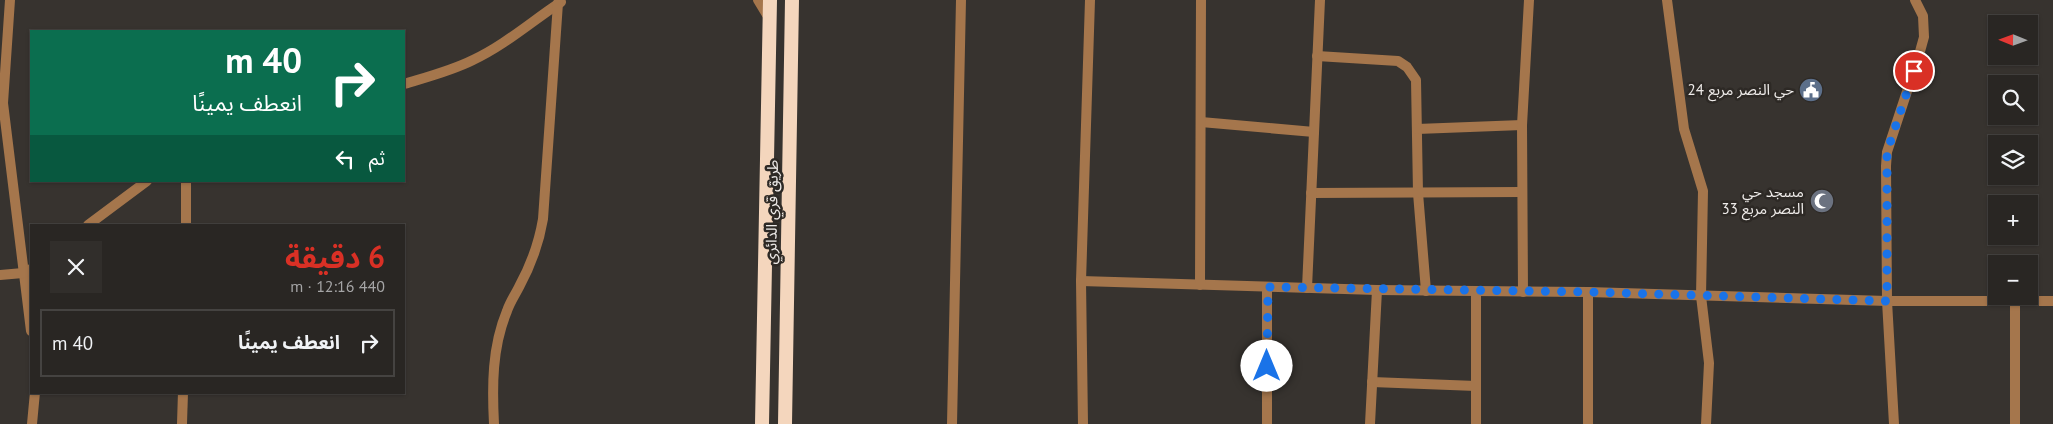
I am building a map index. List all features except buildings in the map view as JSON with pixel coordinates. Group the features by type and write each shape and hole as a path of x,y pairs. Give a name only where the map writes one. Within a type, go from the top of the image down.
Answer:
{"highway":[{"name":"طريق قري الدائري","path":"762,424 770,0"},
{"name":"طريق قري الدائري","path":"784,424 792,0"}],"street":[{"path":"10,0 1,103 27,271 30,316"},
{"path":"758,0 769,18"},
{"path":"952,424 961,0"},
{"path":"1083,424 1080,281 1090,0"},
{"path":"1200,285 1201,0"},
{"path":"1307,288 1320,0"},
{"path":"1523,292 1522,125 1529,0"},
{"path":"1667,0 1684,130 1703,191 1700,296 1709,364 1706,424"},
{"path":"1894,424 1887,301 1887,152 1920,55 1924,37 1922,16 1915,0"},
{"path":"405,84 455,68 476,59 511,38 561,2"},
{"path":"494,424 494,360 498,336 507,310 520,286 540,239 561,2"},
{"path":"1317,56 1398,61 1407,67 1416,80 1418,193 1426,291"},
{"path":"1200,122 1314,132"},
{"path":"1416,129 1522,125"},
{"path":"89,224 145,182"},
{"path":"186,182 186,224"},
{"path":"1311,193 1522,192"},
{"path":"0,275 27,271"},
{"path":"1080,281 1377,290 1588,292 1887,301 1988,300"},
{"path":"1267,424 1268,287"},
{"path":"1370,424 1377,290"},
{"path":"1476,292 1476,424"},
{"path":"1588,292 1588,424"},
{"path":"2038,301 2053,301"},
{"path":"2015,305 2015,424"},
{"path":"1372,382 1476,386"},
{"path":"32,424 35,394"},
{"path":"182,424 183,394"}],"place":[{"name":"حي النصر مربع 24","path":"1811,90"},
{"name":"مسجد حي النصر مربع 33","path":"1822,201"}],"route":[{"path":"1267,366 1268,287 1476,292 1588,292 1887,301 1887,152 1914,71"}]}
